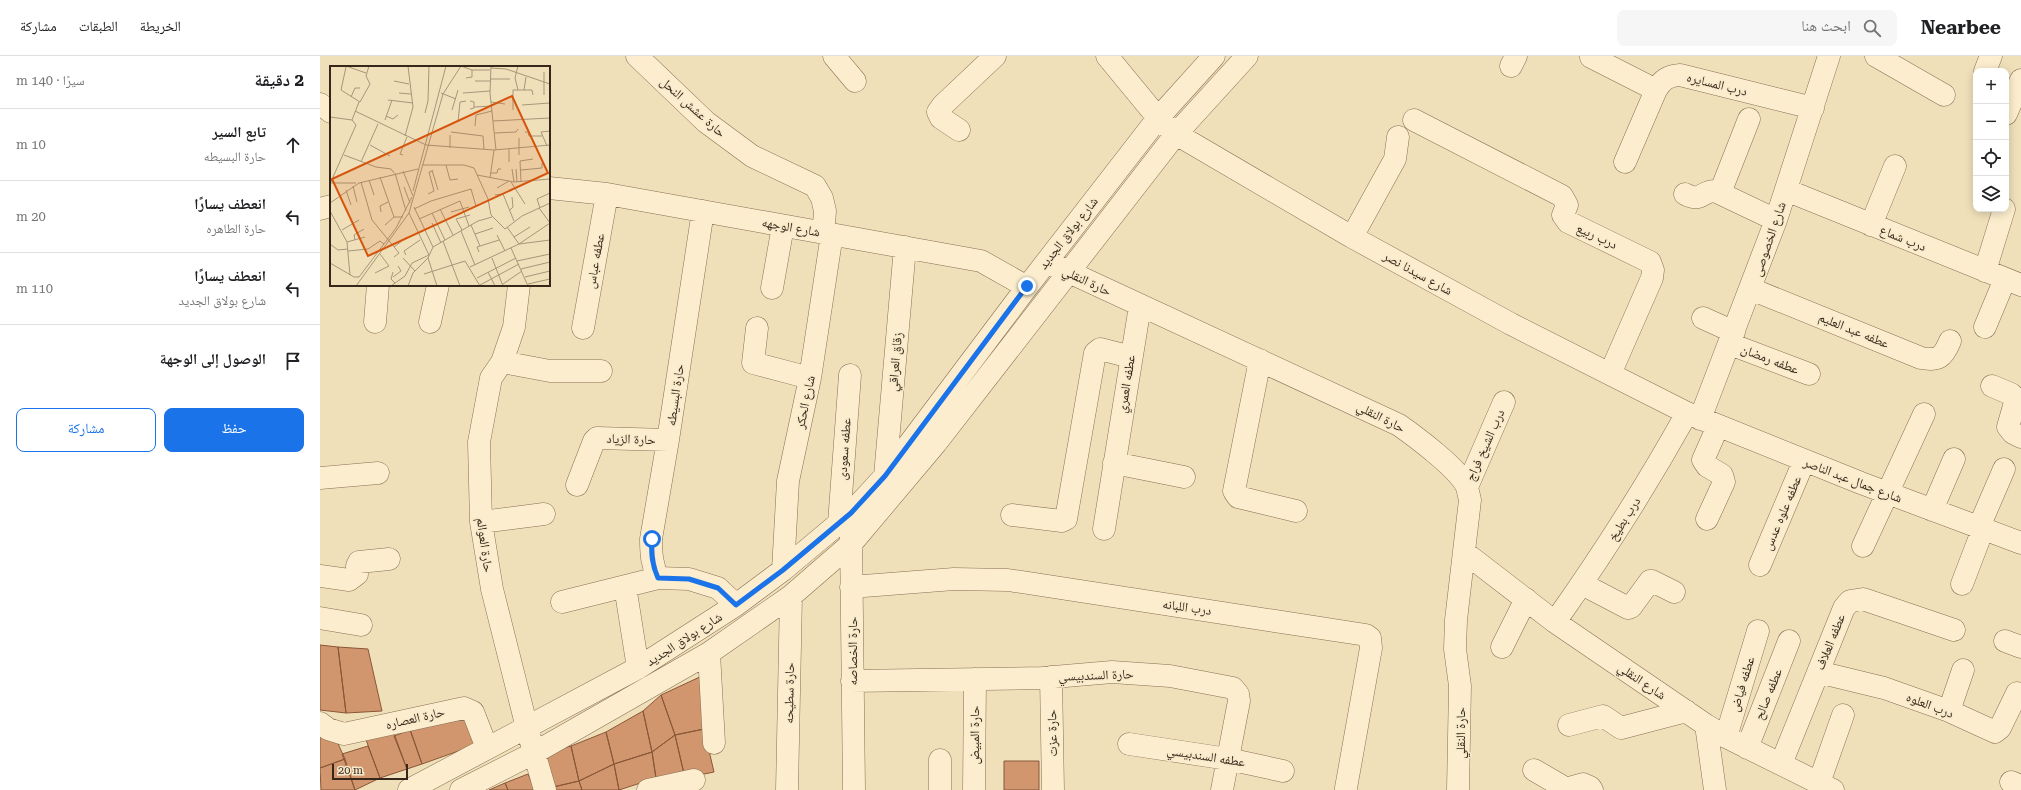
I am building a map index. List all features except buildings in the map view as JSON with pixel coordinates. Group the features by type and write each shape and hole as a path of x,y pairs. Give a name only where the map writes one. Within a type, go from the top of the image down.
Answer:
{"street":[{"name":"حارة عشش النحل","path":"637,56 706,122 752,156 815,186 822,198 825,211 824,224 826,233"},
{"path":"834,56 855,81"},
{"path":"959,130 941,118 938,112 943,105 996,56"},
{"name":"شارع سيدنا نصر","path":"1107,56 1158,118 1176,134 1352,237 1511,324 1701,419"},
{"name":"شارع بولاق الجديد","path":"409,790 638,668 736,605 783,570 845,518 885,476 1027,286 1158,118 1214,56"},
{"name":"شارع بولاق الجديد","path":"461,790 534,753 709,653 791,596 851,544 936,443 1176,134 1247,56"},
{"path":"1876,56 1944,95"},
{"path":"1986,68 1991,56"},
{"path":"1591,57 1656,90"},
{"name":"شارع الخصوصى","path":"1701,419 1776,220 1813,108 1824,58"},
{"name":"درب المسايره","path":"1625,162 1656,90 1662,81 1670,76 1680,75 1813,108"},
{"path":"2009,106 2021,80"},
{"path":"320,104 330,111"},
{"path":"1720,193 1749,119"},
{"name":"درب ربيع","path":"1414,120 1562,196 1567,205 1563,215 1568,222 1650,262 1653,270 1652,278 1610,374"},
{"path":"1352,237 1395,159 1398,137"},
{"path":"1871,225 1895,166"},
{"name":"شارع الوجهه","path":"550,188 607,194 981,261 1027,286"},
{"name":"درب شماع","path":"1786,190 2013,282"},
{"path":"1685,194 1692,198 1699,198 1710,191 1720,193 1776,220"},
{"name":"عطفه عباس","path":"583,328 607,194"},
{"path":"320,209 330,206"},
{"name":"حارة البسيطه","path":"658,578 653,566 651,553 652,539 703,211"},
{"path":"1985,271 2003,212"},
{"path":"772,288 783,226"},
{"name":"شارع الحكر","path":"783,570 788,481 810,378 826,233"},
{"name":"زقاق العراقي","path":"885,476 905,248"},
{"name":"حارة النقلي","path":"1047,261 1069,273 1399,425 1458,475 1467,487 1470,500 1458,594 1455,649 1460,686 1458,790"},
{"path":"1985,327 2013,282"},
{"path":"375,322 378,286"},
{"path":"430,322 438,286"},
{"name":"حارة العوالم","path":"519,286 514,327 502,362 491,378 479,442 481,522 492,589 527,728 545,790"},
{"name":"عطفه عبد العليم","path":"1751,289 1921,358 1934,360 1945,354 1950,341"},
{"name":"عطفه العمري","path":"1104,529 1140,306"},
{"name":"عطفه رمضان","path":"1703,318 1732,338 1809,374"},
{"path":"757,328 752,363 810,378"},
{"path":"1012,515 1062,520 1066,519 1095,353 1100,349 1131,357"},
{"path":"1260,360 1234,491 1238,497 1296,511"},
{"path":"502,362 550,371 601,371"},
{"name":"عطفه سعودى","path":"845,518 850,375"},
{"path":"1992,386 2011,394 2016,399 2008,427 2013,433 2021,437"},
{"name":"درب الشيخ فراج","path":"1467,487 1504,402"},
{"path":"1863,546 1924,414"},
{"path":"1701,419 1703,460 1707,466 1722,475 1724,480 1707,519"},
{"name":"شارع جمال عبد الناصر","path":"1701,419 1804,461 2021,543"},
{"name":"درب بطيخ","path":"1555,622 1582,584 1650,478 1701,419"},
{"name":"حارة الزياد","path":"577,485 594,441 597,438 668,440"},
{"path":"1932,510 1954,459"},
{"name":"عطفه علوه عدس","path":"1760,565 1804,461"},
{"path":"1114,463 1184,477"},
{"path":"1962,584 1981,528 2004,469"},
{"path":"320,478 378,473"},
{"path":"481,522 544,514"},
{"name":"حارة الخصاصه","path":"845,518 851,544 854,790"},
{"name":"شارع النقلي","path":"1464,552 1555,622 1706,725 1747,748 1826,787"},
{"path":"320,576 349,580 357,574 357,566 359,562 389,559"},
{"path":"562,602 658,578 689,579 718,588 736,605"},
{"name":"درب اللبانه","path":"851,587 954,578 1008,580 1366,635 1370,638 1371,648 1346,788"},
{"path":"1582,584 1628,608 1631,607 1648,583 1652,580 1674,592"},
{"path":"625,586 638,668"},
{"name":"حارة سطيحه","path":"787,790 791,596"},
{"path":"1502,647 1526,599"},
{"name":"عطفه العلاف","path":"1781,764 1844,608 1850,601 1863,599 1954,630"},
{"path":"320,618 361,625"},
{"name":"عطفه فياض","path":"1726,737 1758,631"},
{"name":"عطفه صالح","path":"1747,748 1789,641"},
{"path":"709,653 714,743"},
{"path":"1949,711 1963,670"},
{"name":"درب العلوه","path":"1818,672 1884,688 1949,711 1995,732 2000,728 2017,693"},
{"name":"حارة السندبيسي","path":"852,681 1051,677 1119,673 1170,676 1232,688 1238,694 1239,701 1222,790"},
{"name":"حارة عزت","path":"1051,677 1053,790"},
{"name":"حارة المبيض","path":"974,790 975,679"},
{"name":"حارة العصاره","path":"320,723 328,729 344,734 464,708 473,712 487,748"},
{"path":"1569,725 1603,716 1621,728 1686,711"},
{"path":"1826,787 1844,715"},
{"path":"1706,725 1715,790"},
{"name":"عطفه السندبيسي","path":"1129,744 1228,759 1283,771"},
{"path":"940,760 940,790"},
{"path":"1534,770 1565,788 1583,784 1590,787 1592,790"},
{"path":"648,790 694,780"}],"route":[{"path":"652,539 651,553 653,566 658,578 689,579 718,588 736,605 783,570 851,513 885,476 1027,286"}]}
